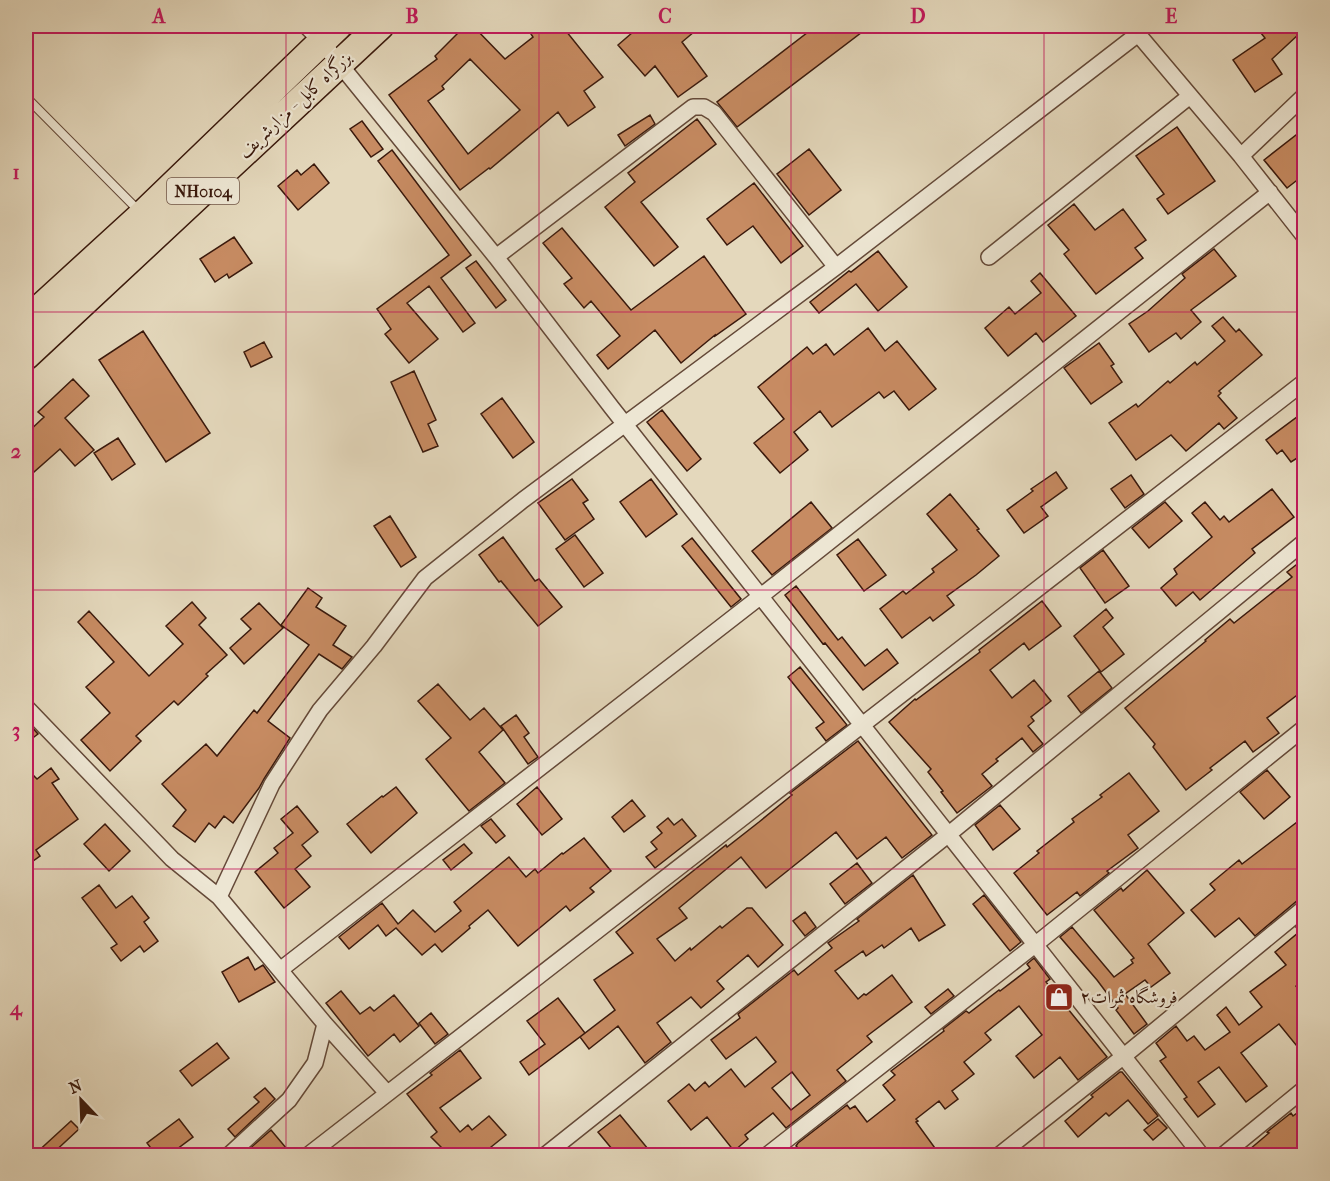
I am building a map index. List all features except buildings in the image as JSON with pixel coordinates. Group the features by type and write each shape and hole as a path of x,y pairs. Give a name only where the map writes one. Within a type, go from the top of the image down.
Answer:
{"highway":[{"name":"بزرگراه کابل - مزارشریف","path":"26,356 380,26"},
{"name":"بزرگراه کابل - مزارشریف","path":"26,321 142,215 322,31"}],"street":[{"path":"219,897 272,784 320,710 374,646 425,578 523,500 836,267 1135,30 1305,236"},
{"path":"322,31 339,64 496,257 760,596 1202,1155"},
{"path":"989,257 1190,96"},
{"path":"1241,156 1305,96"},
{"path":"496,257 693,107 704,107 714,113 836,267"},
{"path":"280,970 760,596 1270,192"},
{"path":"318,1152 387,1093 1305,381"},
{"path":"544,1155 949,834 1305,542"},
{"path":"26,707 172,859 219,897 325,1024 387,1093"},
{"path":"766,1155 1036,944 1305,728"},
{"path":"998,1155 1124,1056 1305,908"},
{"path":"228,1155 289,1100 315,1063 325,1024"},
{"path":"1222,1155 1305,1089"}],"lane":[{"path":"26,97 142,215"}],"place":[{"name":"فروشگاه ثمرات٢","path":"1059,997"}]}
